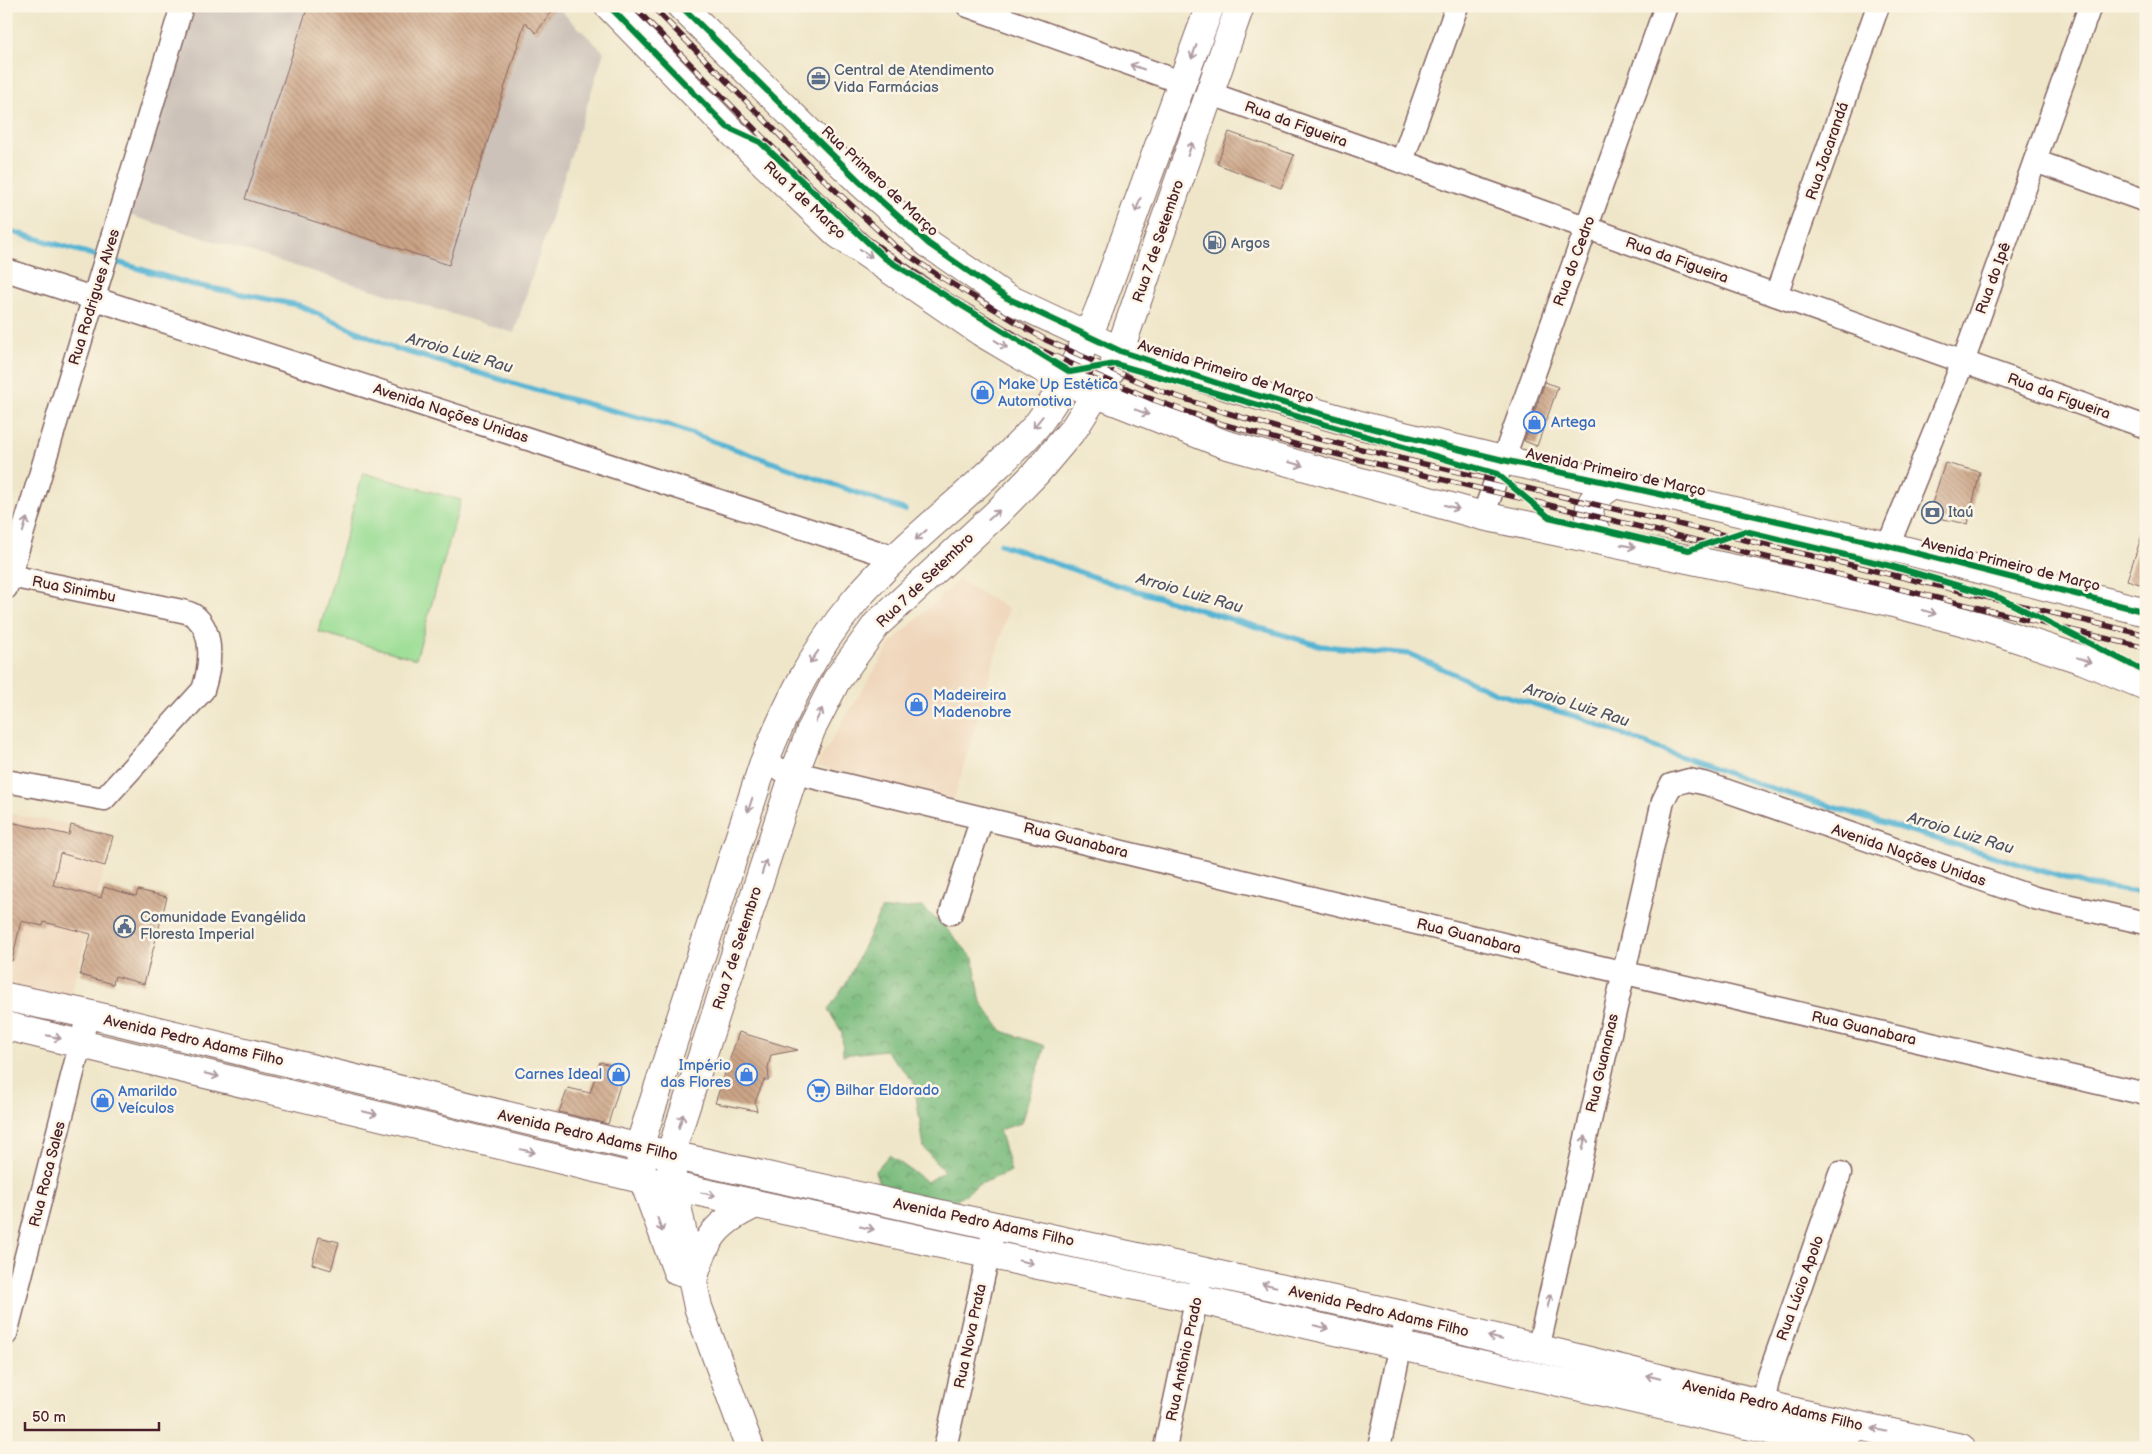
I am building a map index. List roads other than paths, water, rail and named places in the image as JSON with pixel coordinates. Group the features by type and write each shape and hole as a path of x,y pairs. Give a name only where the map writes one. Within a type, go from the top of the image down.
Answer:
{"main road":[{"name":"Rua 1 de Março","path":"609,6 727,127 838,234 980,332 1064,381"},
{"name":"Rua Primero de Março","path":"681,6 860,182 929,244 1007,298 1088,337"},
{"name":"Rua 7 de Setembro","path":"698,1307 686,1290 674,1265 643,1179 639,1147 763,765 780,721 809,665 852,603 896,558 962,499 1033,429 1051,404 1088,337 1210,6"},
{"name":"Rua 7 de Setembro","path":"698,1307 673,1186 670,1155 794,772 811,730 836,680 877,624 996,514 1038,472 1075,427 1097,395 1115,364 1120,351 1240,6"},
{"name":"Avenida Primeiro de Março","path":"1088,337 1120,351 1235,389 1354,423 1503,460 1888,546 2146,612"},
{"path":"1064,381 1224,444 1483,516 1882,600 1971,623 2083,660 2146,686"},
{"path":"1600,540 1589,520 1589,510 1598,494 1615,484"},
{"name":"Avenida Pedro Adams Filho","path":"6,997 88,1014 670,1155 995,1224 1407,1316 1763,1404 1801,1433 1961,1448"},
{"name":"Avenida Pedro Adams Filho","path":"6,1026 673,1186 1801,1433 1848,1448"},
{"path":"693,1280 699,1258 717,1228 733,1214 756,1204"},
{"path":"698,1307 750,1448"}],"street":[{"name":"Rua Rodrigues Alves","path":"8,582 182,6"},
{"path":"968,6 1010,14 1183,83"},
{"path":"1402,161 1457,6"},
{"name":"Rua do Cedro","path":"1483,516 1666,6"},
{"name":"Rua Jacarandá","path":"1776,295 1878,6"},
{"name":"Rua do Ipê","path":"1888,546 1963,362 2090,6"},
{"name":"Rua da Figueira","path":"1209,93 2146,427"},
{"path":"2034,161 2146,201"},
{"name":"Avenida Nações Unidas","path":"6,270 96,290 896,558"},
{"name":"Rua Sinimbu","path":"6,781 104,799 203,690 208,674 209,654 204,627 194,615 138,602 8,582"},
{"name":"Rua Guanabara","path":"763,765 1623,972 2146,1094"},
{"name":"Avenida Nações Unidas","path":"1676,783 1689,780 1707,784 2035,898 2146,922"},
{"name":"Rua Guananas","path":"1538,1349 1663,801 1671,785 1676,783"},
{"path":"951,913 982,818"},
{"name":"Rua Roca Sales","path":"6,1334 88,1014"},
{"name":"Rua Lúcio Apolo","path":"1763,1404 1768,1376 1840,1174"},
{"name":"Rua Nova Prata","path":"945,1448 995,1224"},
{"name":"Rua Antônio Prado","path":"1165,1448 1202,1270"},
{"path":"1379,1448 1407,1316"}],"waterway":[{"name":"Arroio Luiz Rau","path":"6,230 101,257"},
{"name":"Arroio Luiz Rau","path":"110,260 190,284 298,305 394,348 546,393 671,426 905,510"},
{"name":"Arroio Luiz Rau","path":"1000,544 1114,584 1321,646 1410,654 1496,693 1578,717 1657,748 1767,787 2091,886 2146,893"}],"railway":[{"path":"633,6 808,183 868,239 932,285 1039,349 1154,400 1222,424 1298,445 2146,648"},
{"path":"652,6 818,174 895,246 939,276 1046,340 1158,390 1302,435 2146,635"}],"place":[{"name":"Central de Atendimento Vida Farmácias","path":"818,79"},
{"name":"Argos","path":"1215,243"},
{"name":"Make Up Estética Automotiva","path":"982,393"},
{"name":"Artega","path":"1535,422"},
{"name":"Itaú","path":"1932,512"},
{"name":"Madeireira Madenobre","path":"917,704"},
{"name":"Comunidade Evangélida Floresta Imperial","path":"124,926"},
{"name":"Carnes Ideal","path":"618,1074"},
{"name":"Império das Flores","path":"747,1074"},
{"name":"Bilhar Eldorado","path":"819,1090"},
{"name":"Amarildo Veículos","path":"102,1100"}]}
